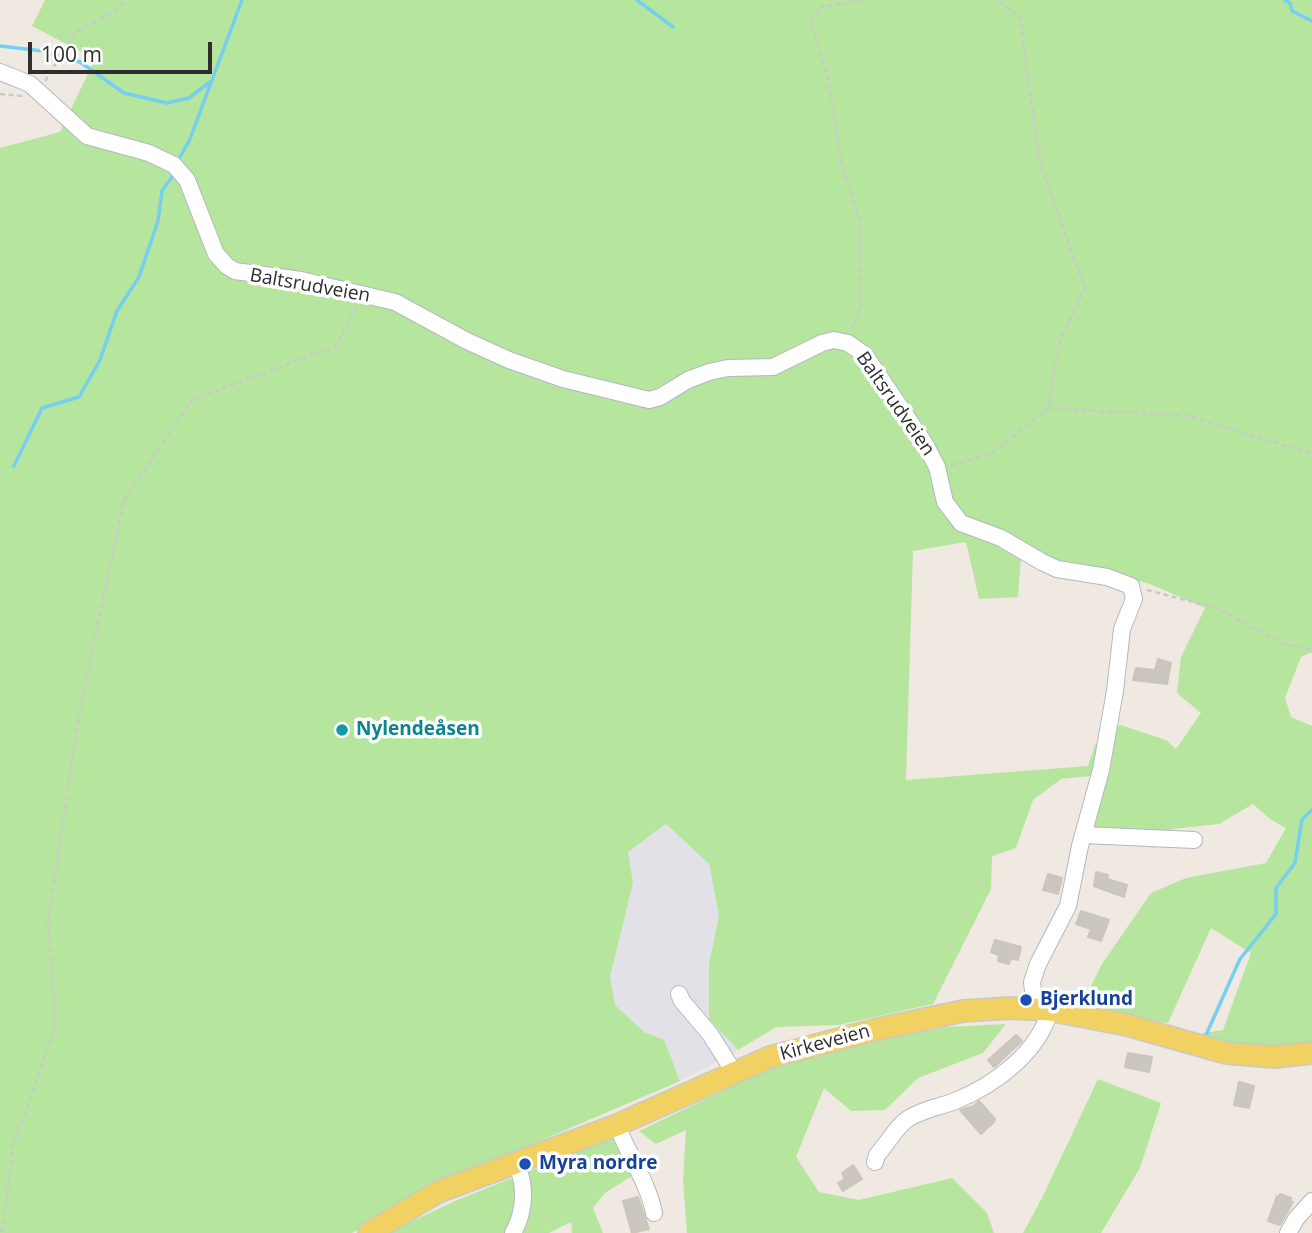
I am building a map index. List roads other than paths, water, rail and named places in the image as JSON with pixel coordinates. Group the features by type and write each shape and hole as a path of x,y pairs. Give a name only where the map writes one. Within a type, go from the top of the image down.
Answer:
{"main road":[{"name":"Kirkeveien","path":"369,1233 438,1192 617,1125 734,1072 795,1049 926,1019 985,1009 1042,1009 1116,1023 1226,1054 1274,1057 1312,1053"}],"lane":[{"name":"Baltsrudveien","path":"0,72 30,84 87,136 149,153 179,170 187,180 216,254 231,269 248,275 300,280 395,302 481,348 542,372 649,400 709,372 728,368 773,367 822,343 834,340 848,342 860,350 925,444 937,467 945,502 961,523 1001,538 1057,569 1107,577 1131,586 1134,599 1122,629 1115,691 1101,770 1084,835"},
{"path":"874,1162 906,1120 966,1097 1000,1075 1026,1053 1041,1035 1042,1009 1032,982 1038,964 1068,906 1084,835 1194,840"},
{"path":"679,994 710,1034 734,1072"},
{"path":"617,1125 642,1178 654,1213"},
{"path":"513,1233 520,1222 524,1197 515,1162"},
{"path":"1288,1233 1312,1201"}],"waterway":[{"path":"178,161 190,139 242,0"},
{"path":"637,0 673,27"},
{"path":"1285,0 1290,3 1292,11 1312,21"},
{"path":"0,46 43,51 80,62 124,93 167,103 189,98 210,82"},
{"path":"14,466 42,408 79,397 100,360 117,311 139,277 158,221 162,191 174,174"},
{"path":"1206,1035 1240,959 1276,914 1276,888 1295,863 1302,819 1312,810"}],"place":[{"name":"Nylendeåsen","path":"342,730"},
{"name":"Bjerklund","path":"1026,1000"},
{"name":"Myra nordre","path":"525,1164"}]}
